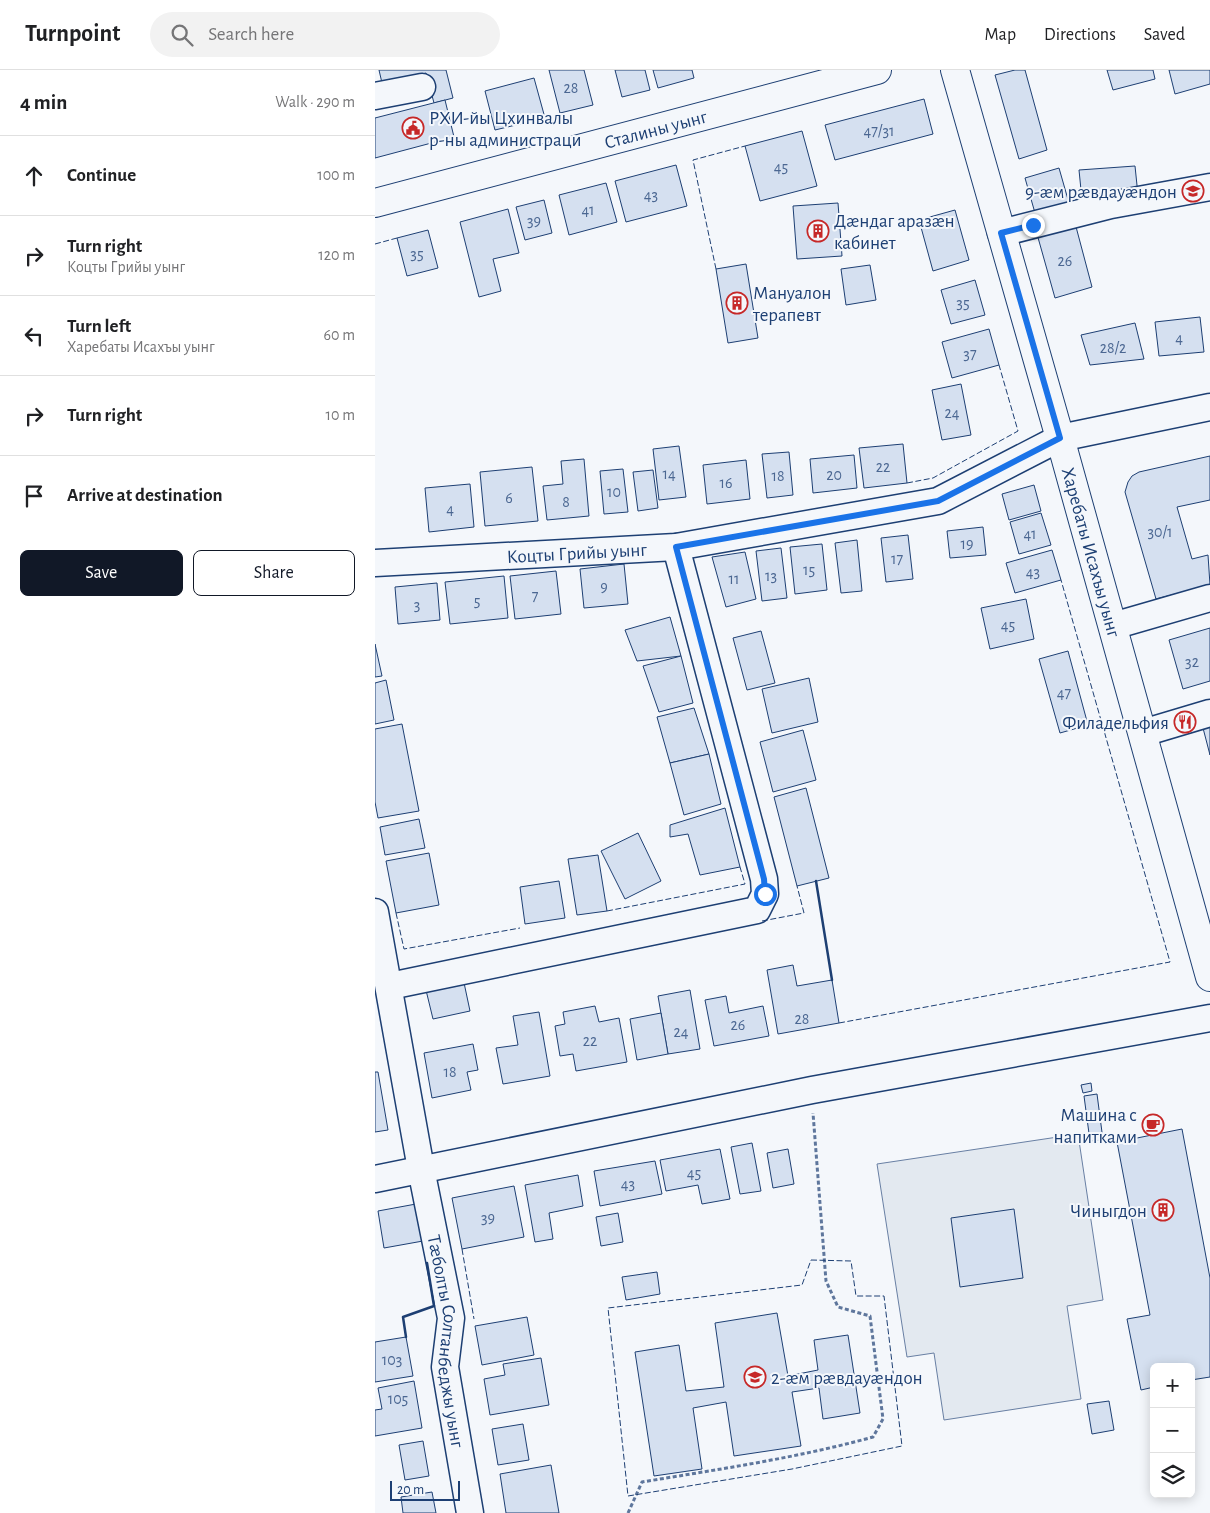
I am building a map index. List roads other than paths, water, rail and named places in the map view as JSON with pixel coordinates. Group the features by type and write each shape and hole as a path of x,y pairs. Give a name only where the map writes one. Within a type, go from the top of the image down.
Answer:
{"main road":[{"name":"Сталины уынг","path":"375,203 877,70"},
{"name":"Харебаты Исахъы уынг","path":"955,70 1113,626 1210,977"}],"street":[{"path":"375,96 422,87"},
{"path":"1001,233 1111,205 1210,187"},
{"name":"Коцты Грийы уынг","path":"375,563 676,547 938,501 1060,438 1210,408"},
{"path":"390,986 757,910 765,894 764,879 676,547"},
{"path":"1113,626 1210,598"},
{"path":"1143,733 1210,713"},
{"name":"Тæболты Солтанбеджы уынг","path":"375,912 390,986 421,1169 451,1318 445,1367 470,1513"},
{"path":"375,1179 812,1090 1210,1018"}],"place":[{"name":"РХИ-йы Цхинвалы р-ны администраци","path":"413,128"},
{"name":"9-æм рӕвдауӕндон","path":"1193,191"},
{"name":"Дæндаг аразæн кабинет","path":"818,231"},
{"name":"Мануалон терапевт","path":"737,303"},
{"name":"Филадельфия","path":"1185,722"},
{"name":"Машина с напитками","path":"1153,1125"},
{"name":"Чиныгдон","path":"1163,1210"},
{"name":"2-æм рӕвдауӕндон","path":"755,1377"}]}
